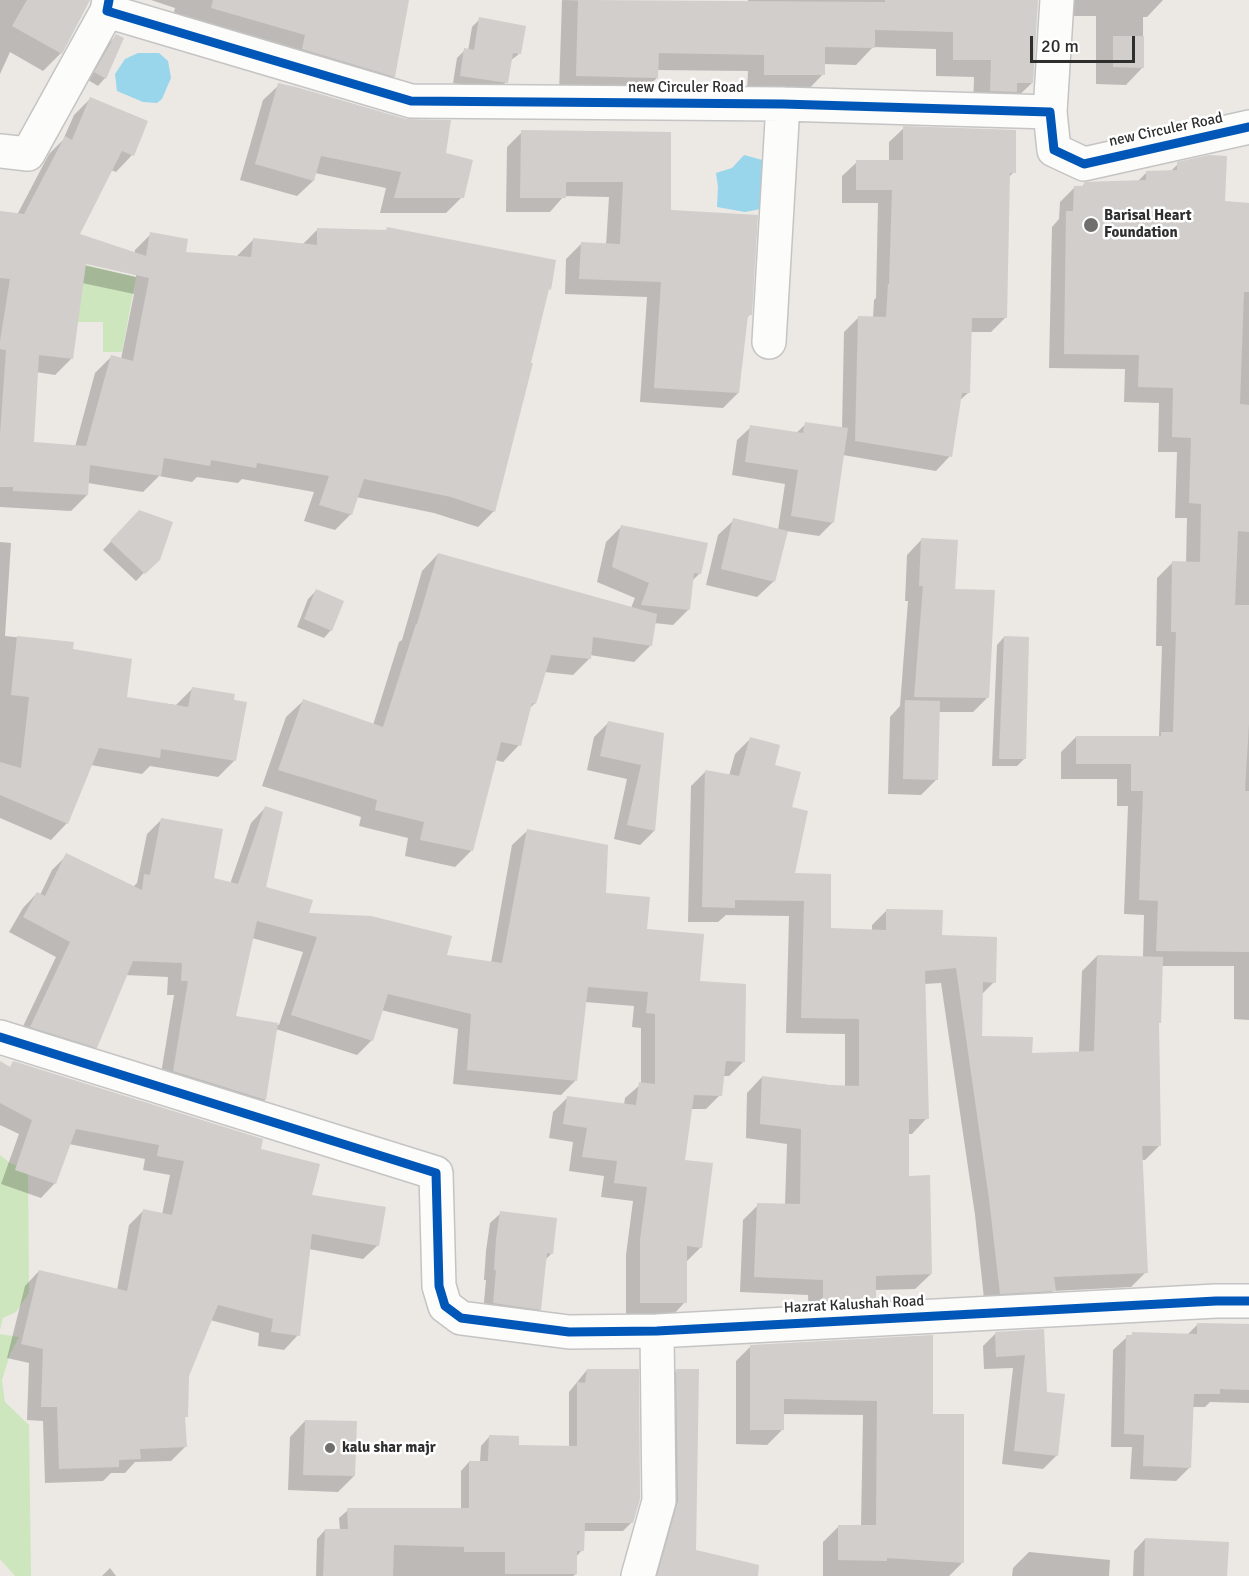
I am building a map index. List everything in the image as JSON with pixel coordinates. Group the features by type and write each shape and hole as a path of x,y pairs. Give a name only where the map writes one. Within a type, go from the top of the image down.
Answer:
{"street":[{"path":"1050,112 1057,0"},
{"path":"0,150 28,154 108,5"},
{"name":"new Circuler Road","path":"108,5 411,101 783,104 1050,112 1054,150 1084,164 1249,127"},
{"path":"769,342 783,104"},
{"name":"Hazrat Kalushah Road","path":"0,1037 436,1173 439,1286 445,1306 461,1318 569,1332 657,1331 1192,1302 1249,1301"},
{"path":"638,1576 659,1501 657,1331"}],"green space":[{"path":"48,256 136,277 122,352 103,352 103,322 73,322"},
{"path":"0,1155 10,1163 28,1170 29,1293 16,1312 3,1318 0,1330"},
{"path":"0,1334 19,1337 10,1354 2,1380 5,1402 29,1425 31,1576 15,1576 0,1559"}],"water":[{"path":"138,53 159,53 168,61 171,78 162,99 157,103 143,102 117,91 115,74 125,59"},
{"path":"744,155 766,161 766,208 745,212 717,207 716,173 732,168"}],"building":[{"path":"27,0 90,0 62,54 12,26"},
{"path":"213,0 409,0 395,77 302,49 305,35 211,8"},
{"path":"578,0 885,2 885,0 1038,0 1033,83 1017,83 1017,92 990,91 991,60 953,60 953,32 875,30 875,48 825,47 825,75 764,75 764,55 659,53 658,78 576,76"},
{"path":"479,17 526,26 521,54 513,53 508,83 460,76 464,48 474,50"},
{"path":"116,34 124,38 106,79 94,72"},
{"path":"1113,36 1144,36 1144,68 1113,67"},
{"path":"278,83 406,119 451,120 446,153 473,160 464,198 394,198 401,172 321,156 314,181 255,164"},
{"path":"90,97 148,121 134,156 122,151 80,234 146,256 150,232 188,239 186,252 251,257 253,238 317,245 317,228 386,230 387,227 556,260 551,290 549,289 531,363 533,363 495,512 451,497 364,479 352,515 319,505 329,476 257,463 256,468 211,460 210,466 164,458 161,476 90,465 88,495 13,491 13,487 0,487 0,435 6,350 0,349 0,341 10,279 0,278 0,211 24,214 65,136 72,140","holes":["86,264 149,278 133,361 111,355 86,446 34,442 39,355 73,359"]},
{"path":"903,126 1016,130 1016,173 1010,173 1007,318 972,318 970,393 962,393 952,457 855,441 858,316 886,317 892,190 856,190 856,160 903,160"},
{"path":"521,130 671,132 671,210 758,215 752,315 748,315 739,393 654,388 661,282 579,279 581,242 620,244 623,182 566,182 566,198 520,198"},
{"path":"1209,155 1227,156 1225,201 1249,203 1249,292 1244,292 1240,404 1249,405 1249,532 1238,531 1235,605 1249,605 1249,723 1245,791 1249,791 1249,952 1156,951 1158,901 1139,900 1143,791 1131,791 1131,764 1076,764 1076,736 1161,736 1161,732 1173,732 1176,632 1171,632 1172,561 1200,562 1201,504 1189,503 1191,438 1172,437 1173,388 1138,387 1139,355 1064,354 1066,211 1073,211 1074,186 1084,186 1084,182 1146,180 1146,171 1177,170 1177,162"},
{"path":"805,422 848,428 834,523 791,516 798,470 745,462 750,425 803,433"},
{"path":"139,510 173,522 160,560 145,574 110,541"},
{"path":"733,518 788,531 775,582 721,569"},
{"path":"621,525 708,543 701,574 694,573 690,610 641,605 649,583 612,567"},
{"path":"921,538 958,540 955,589 995,590 989,698 914,697 923,586 919,586"},
{"path":"438,553 657,614 652,646 593,637 591,659 551,655 536,704 532,703 521,746 501,742 473,851 420,840 424,822 375,810 377,800 278,770 303,699 383,727"},
{"path":"316,589 344,601 332,631 304,619"},
{"path":"17,636 74,642 73,649 132,659 127,697 188,707 192,687 235,694 234,700 247,702 236,761 161,749 160,758 99,748 68,824 0,795 0,762 21,768 29,697 11,695"},
{"path":"1004,636 1029,637 1026,759 999,759"},
{"path":"905,700 940,701 938,780 903,779"},
{"path":"608,721 664,733 655,831 627,825 641,765 600,756"},
{"path":"750,737 780,745 775,765 801,772 792,807 808,811 795,873 831,874 831,928 886,930 886,909 943,910 942,935 997,937 996,983 983,982 982,1036 1033,1037 1032,1053 1094,1051 1097,955 1163,957 1161,1023 1159,1023 1161,1146 1142,1146 1148,1273 1054,1277 1056,1291 1000,1294 989,1199 956,968 925,971 929,1119 909,1119 909,1176 930,1175 932,1274 876,1276 876,1300 823,1303 823,1280 754,1277 757,1203 800,1204 801,1129 760,1124 762,1076 829,1085 859,1086 859,1019 801,1018 804,901 735,900 735,908 702,907 705,770 739,776"},
{"path":"265,806 283,812 266,887 313,900 309,913 371,916 452,936 447,955 502,963 527,829 608,845 606,893 650,897 647,929 704,934 700,981 746,984 745,1062 726,1061 722,1096 694,1095 685,1160 713,1163 702,1248 687,1246 687,1303 640,1303 640,1240 647,1187 614,1183 617,1161 582,1157 587,1128 563,1124 567,1096 636,1105 639,1082 655,1084 655,1014 646,1013 648,992 588,987 577,1081 467,1070 471,1014 388,994 373,1041 291,1015 317,937 257,921 236,1016 278,1023 266,1100 173,1071 188,981 181,981 182,963 133,961 97,1048 30,1027 70,942 23,917 37,892 45,896 66,853 142,890 144,874 150,875 161,818 223,829 214,878 238,884"},
{"path":"0,1061 10,1067 13,1061 263,1139 261,1149 320,1164 312,1195 386,1207 379,1246 312,1234 300,1336 271,1332 273,1319 218,1305 189,1376 188,1417 185,1417 187,1447 140,1449 141,1459 119,1460 119,1467 59,1469 57,1407 41,1407 43,1349 21,1344 39,1270 127,1291 143,1209 172,1215 184,1161 157,1156 159,1145 76,1129 56,1184 15,1170 32,1120 0,1103"},
{"path":"500,1211 557,1218 553,1254 547,1253 541,1310 493,1303 496,1239"},
{"path":"1197,1323 1249,1324 1249,1390 1220,1389 1220,1394 1194,1394 1191,1468 1143,1466 1144,1435 1124,1434 1126,1335 1132,1335 1132,1332 1197,1334"},
{"path":"1044,1329 1047,1392 1065,1394 1058,1456 1014,1451 1025,1355 996,1357 995,1332"},
{"path":"933,1335 933,1414 964,1414 964,1563 887,1558 887,1561 838,1560 838,1525 876,1525 877,1401 784,1399 784,1430 750,1430 750,1345"},
{"path":"587,1369 639,1369 640,1499 633,1523 585,1523 584,1551 577,1551 577,1574 505,1574 505,1552 464,1552 464,1547 394,1545 393,1576 323,1576 325,1529 348,1529 347,1508 469,1508 469,1461 488,1461 489,1435 519,1436 519,1445 577,1446 577,1382 585,1383"},
{"path":"676,1369 699,1369 696,1550 759,1565 758,1576 657,1576 678,1501"},
{"name":"kalu shar majr","path":"305,1420 357,1421 355,1476 303,1475"},
{"path":"1145,1538 1229,1542 1227,1576 1144,1576"}],"cycle path":[{"path":"109,0 107,11 411,101 783,104 1050,112 1054,150 1084,164 1249,127"},
{"path":"0,1037 436,1173 439,1286 445,1306 461,1318 569,1332 657,1331 1249,1301"}],"place":[{"name":"Barisal Heart Foundation","path":"1091,225"},
{"name":"kalu shar majr","path":"330,1448"}]}
